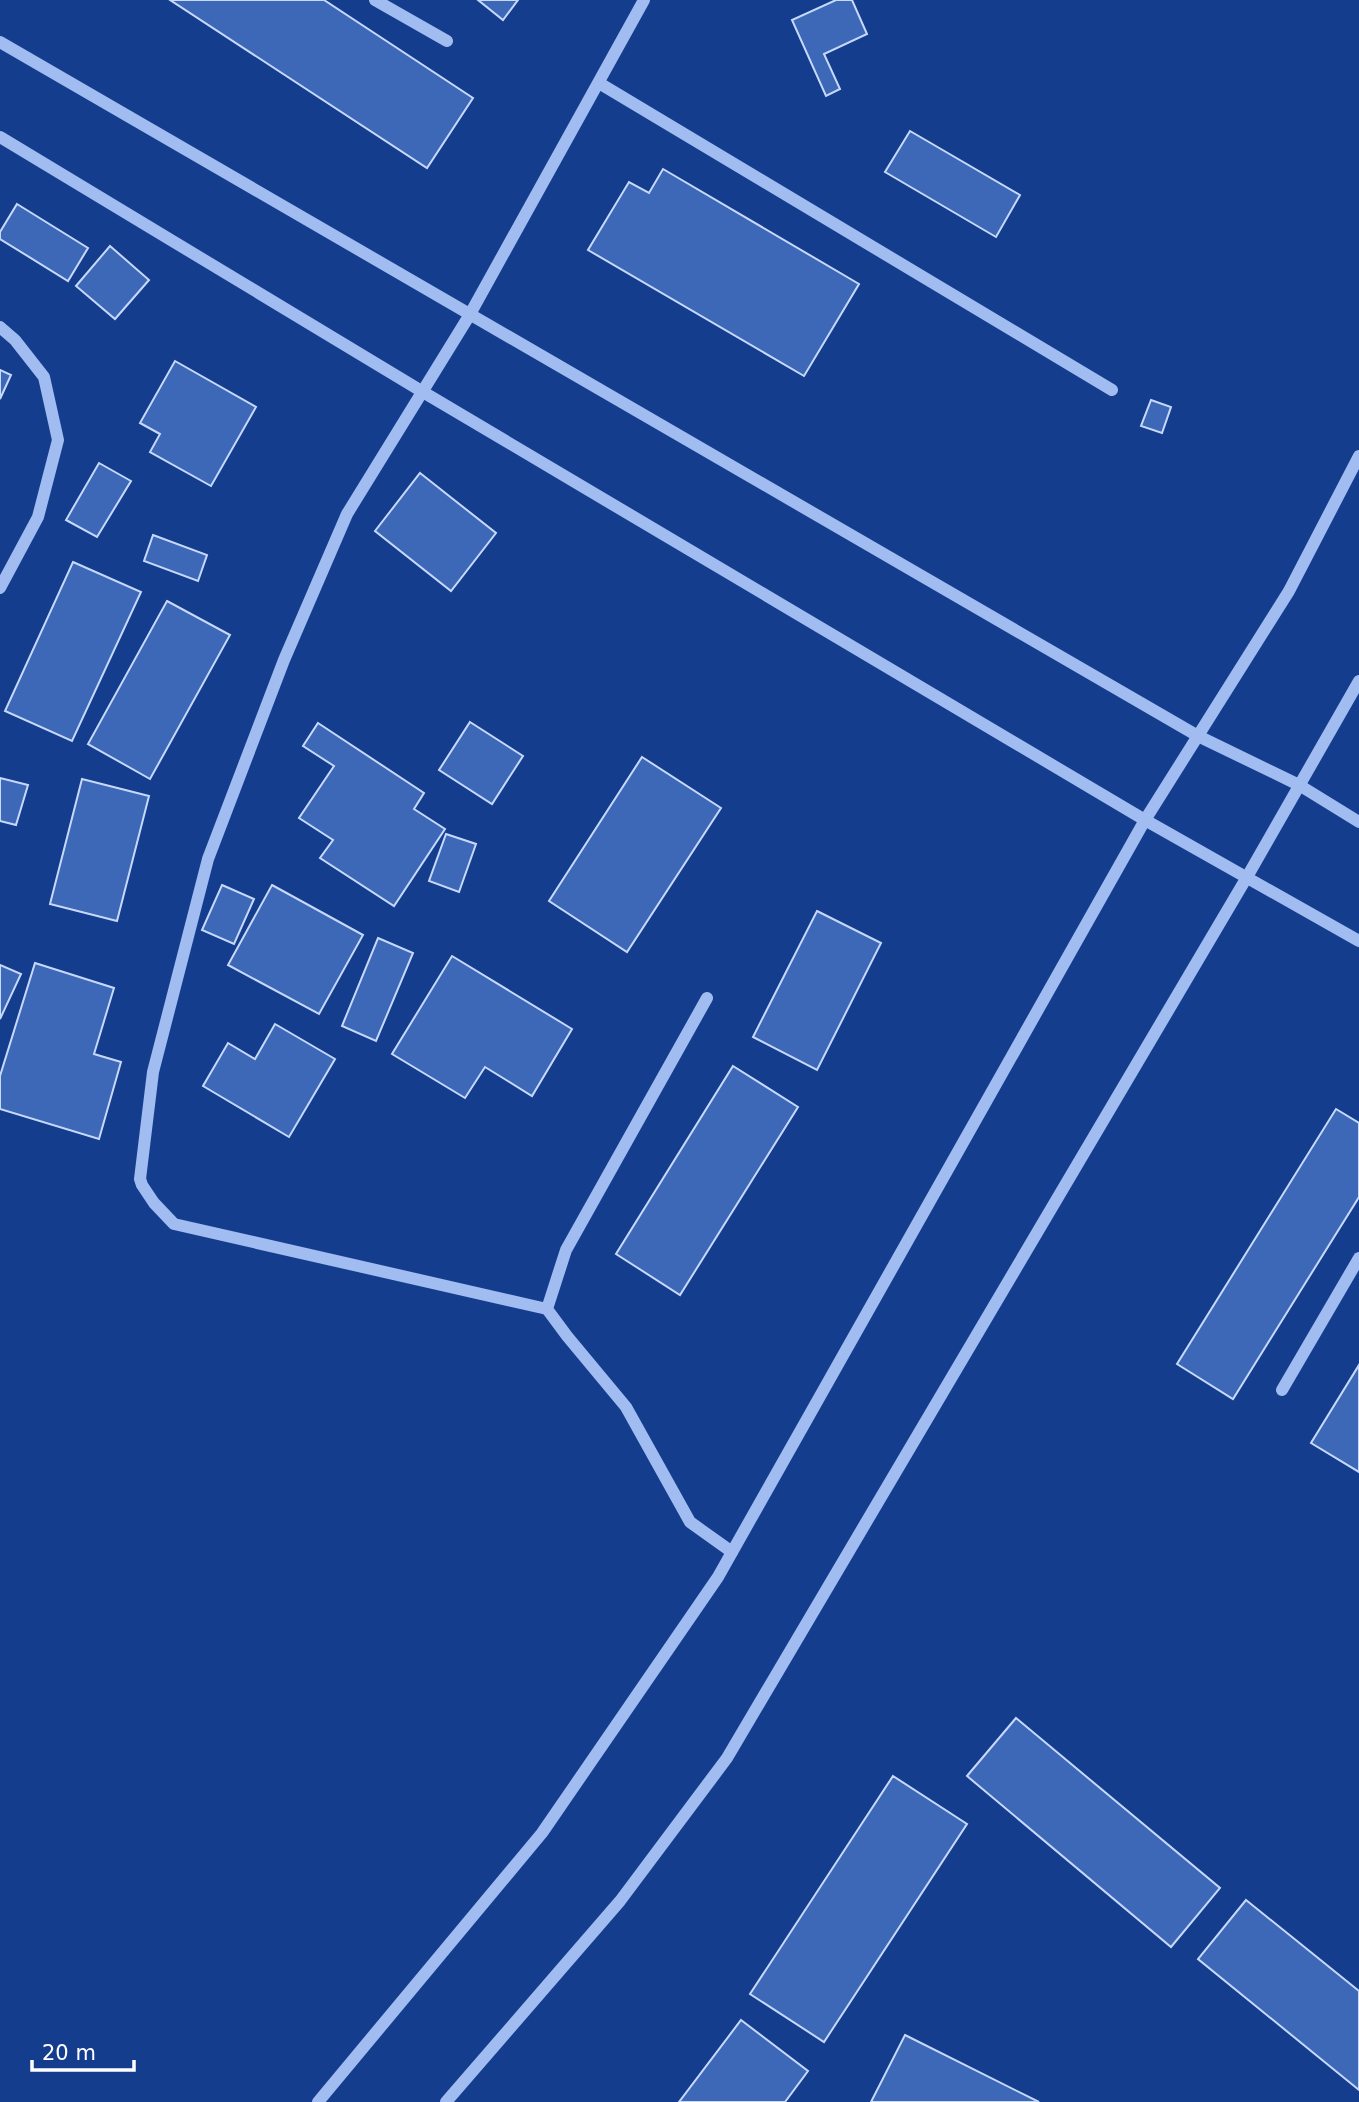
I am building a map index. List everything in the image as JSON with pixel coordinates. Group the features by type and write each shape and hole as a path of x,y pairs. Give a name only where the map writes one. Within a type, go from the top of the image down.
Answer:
{"street":[{"path":"375,0 447,41"},
{"path":"645,0 469,316 348,514 284,660 208,859 152,1072 140,1179 154,1203 174,1224 547,1308 626,1407 690,1522 732,1552"},
{"path":"0,42 1198,736 1299,785 1359,822"},
{"path":"599,83 1112,390"},
{"path":"0,137 1145,820 1359,941"},
{"path":"0,327 15,340 44,377 58,440 38,517 0,588"},
{"path":"318,2102 542,1833 718,1577 1145,820 1289,591 1359,456"},
{"path":"446,2102 620,1901 727,1758 1247,877 1359,681"},
{"path":"547,1308 566,1250 707,998"},
{"path":"1282,1390 1359,1258"}],"building":[{"path":"170,0 324,0 473,98 427,168"},
{"path":"478,0 518,0 503,20"},
{"path":"836,0 852,0 867,34 824,54 840,89 826,96 792,20"},
{"path":"910,131 1020,195 996,237 885,172"},
{"path":"663,169 859,284 804,376 588,250 629,182 649,193"},
{"path":"17,204 88,248 68,281 0,239 0,232"},
{"path":"110,246 149,280 115,319 76,286"},
{"path":"175,361 256,407 211,486 150,452 160,434 140,423"},
{"path":"0,370 11,375 0,399"},
{"path":"1151,400 1171,407 1162,433 1141,426"},
{"path":"99,463 131,481 97,537 66,520"},
{"path":"420,473 496,533 451,591 375,531"},
{"path":"153,535 207,555 198,581 144,561"},
{"path":"73,562 141,592 72,741 5,711"},
{"path":"167,601 230,635 150,779 88,744"},
{"path":"470,722 523,756 492,804 439,770"},
{"path":"318,723 424,793 414,809 445,829 394,906 320,858 333,840 299,818 334,766 303,746"},
{"path":"642,757 721,808 627,952 549,901"},
{"path":"0,778 28,785 16,825 0,821"},
{"path":"82,779 149,796 117,921 50,904"},
{"path":"446,834 476,844 459,892 429,881"},
{"path":"222,885 254,899 234,944 202,930"},
{"path":"272,885 363,935 319,1014 228,965"},
{"path":"817,911 881,943 817,1070 753,1037"},
{"path":"378,938 413,953 376,1041 342,1026"},
{"path":"452,956 572,1029 532,1096 485,1067 465,1098 392,1054"},
{"path":"35,963 114,988 94,1054 121,1062 99,1139 0,1109 0,1076"},
{"path":"0,965 21,974 0,1019"},
{"path":"275,1024 335,1059 289,1137 203,1086 228,1043 255,1059"},
{"path":"733,1066 798,1107 680,1295 616,1254"},
{"path":"1336,1109 1359,1123 1359,1197 1233,1399 1177,1364"},
{"path":"1359,1365 1359,1472 1311,1443"},
{"path":"1016,1718 1220,1888 1171,1947 967,1776"},
{"path":"893,1776 967,1824 824,2042 750,1994"},
{"path":"1246,1900 1359,1991 1359,2090 1198,1959"},
{"path":"741,2020 808,2071 785,2102 679,2102"},
{"path":"905,2035 1039,2102 871,2102"}]}
